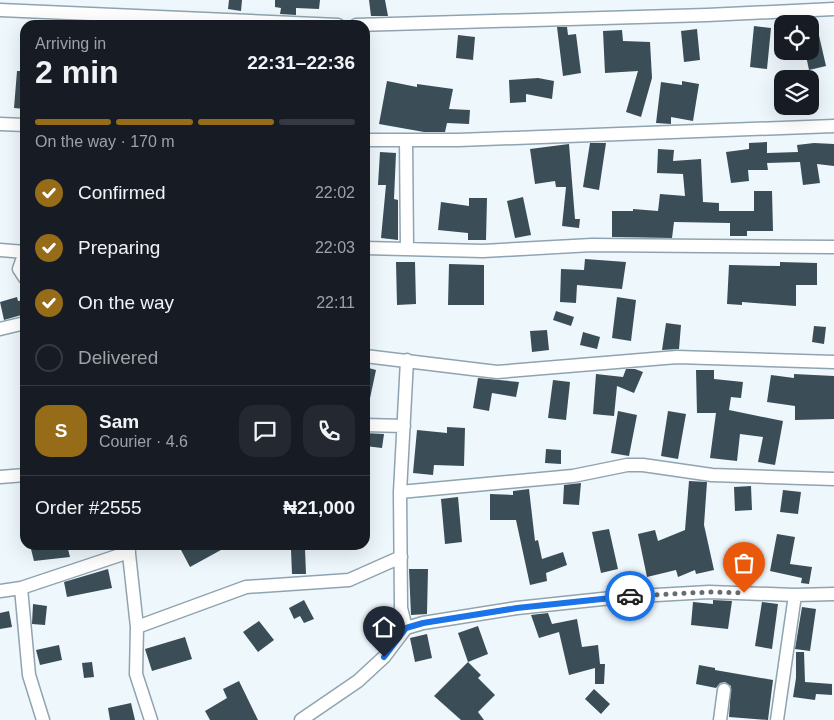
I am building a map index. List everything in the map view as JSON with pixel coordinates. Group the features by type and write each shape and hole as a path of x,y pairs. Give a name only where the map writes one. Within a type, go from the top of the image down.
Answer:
{"street":[{"path":"370,25 707,15 834,9"},
{"path":"0,10 225,20"},
{"path":"0,124 20,125"},
{"path":"370,140 458,140 834,126"},
{"path":"406,140 407,249"},
{"path":"370,248 483,251 592,245 834,247"},
{"path":"0,250 20,252"},
{"path":"0,329 20,324"},
{"path":"370,356 497,372 678,358 834,362"},
{"path":"406,628 401,608 400,492 407,360"},
{"path":"370,425 404,426"},
{"path":"400,492 573,476 627,465 643,465 712,475 834,479"},
{"path":"0,476 20,475"},
{"path":"0,591 21,588 125,550"},
{"path":"128,550 136,627 136,674 151,720"},
{"path":"136,627 246,587 349,580 400,557"},
{"path":"21,588 29,675 43,720"},
{"path":"301,720 358,681 384,657 406,628 423,623 517,608 621,597 710,592 795,595 834,594"},
{"path":"777,720 795,595"},
{"path":"720,720 724,690"}],"building":[{"path":"229,0 242,0 241,11 228,9"},
{"path":"275,0 320,0 319,9 296,8 296,15 280,14 281,8 275,7"},
{"path":"369,0 385,0 388,16 371,16"},
{"path":"754,26 771,28 767,69 750,67"},
{"path":"557,27 567,27 568,35 576,34 581,73 563,76"},
{"path":"697,29 700,60 684,62 681,31"},
{"path":"622,30 623,41 650,42 652,78 641,117 626,112 638,71 605,73 603,31"},
{"path":"458,35 475,37 473,60 456,58"},
{"path":"819,35 826,66 809,70 807,60 819,60"},
{"path":"17,71 20,71 20,109 14,108"},
{"path":"538,78 554,81 552,99 526,94 526,102 510,103 509,80"},
{"path":"387,81 417,87 417,84 453,89 449,109 470,110 469,124 447,123 445,132 424,132 379,124"},
{"path":"682,81 699,84 693,121 671,117 671,124 656,123 661,82 682,85"},
{"path":"767,142 767,153 798,152 797,145 814,143 834,144 834,166 817,164 820,183 803,185 800,162 767,163 768,170 748,170 749,181 731,183 726,152 749,149 749,143"},
{"path":"590,143 606,143 599,190 583,187"},
{"path":"569,144 575,219 580,219 579,228 562,226 566,187 556,187 555,181 535,184 530,149"},
{"path":"658,149 674,150 673,161 701,159 703,202 719,203 719,211 754,211 754,191 772,191 773,231 747,231 747,236 730,236 730,223 674,222 672,238 612,237 612,211 633,211 633,209 658,211 660,194 685,196 683,174 657,173"},
{"path":"380,152 396,153 394,199 398,200 398,240 381,238 386,185 378,185"},
{"path":"523,197 531,235 515,238 507,201"},
{"path":"469,198 487,198 486,240 468,240 468,233 438,230 441,202 469,206"},
{"path":"585,259 626,262 622,289 577,285 576,303 560,302 561,269 584,270"},
{"path":"396,262 415,262 416,304 397,305"},
{"path":"780,262 817,263 817,285 796,285 796,306 742,302 742,305 727,304 729,265 780,266"},
{"path":"449,264 484,265 484,305 448,305"},
{"path":"17,297 18,301 20,301 20,315 4,320 0,302"},
{"path":"617,297 636,300 631,341 612,338"},
{"path":"556,311 574,317 571,326 553,320"},
{"path":"666,323 681,325 679,349 662,350"},
{"path":"814,326 826,327 824,344 812,342"},
{"path":"547,330 549,350 532,352 530,331"},
{"path":"583,332 600,337 597,349 580,345"},
{"path":"370,368 376,370 370,398"},
{"path":"626,369 635,369 643,372 634,393 617,386 614,416 593,414 596,374 623,377"},
{"path":"696,370 714,370 714,379 743,382 741,398 731,397 729,410 783,421 775,465 758,462 763,437 740,434 737,461 710,458 716,413 697,413"},
{"path":"794,374 834,376 834,419 795,420 795,406 767,402 771,375 794,378"},
{"path":"478,378 519,382 516,397 492,393 489,411 473,408"},
{"path":"553,380 570,382 566,420 548,418"},
{"path":"618,411 637,415 629,456 611,453"},
{"path":"668,411 686,414 678,459 661,456"},
{"path":"447,427 465,428 464,466 434,465 433,475 413,473 417,430 447,433"},
{"path":"370,433 384,434 382,448 370,447"},
{"path":"546,449 561,450 561,464 545,463"},
{"path":"689,481 707,482 704,525 714,570 696,574 695,570 678,577 676,570 647,577 638,534 655,530 658,541 685,530"},
{"path":"581,483 579,505 563,504 564,485"},
{"path":"751,486 752,510 735,511 734,487"},
{"path":"529,489 535,541 538,540 542,559 563,552 567,565 546,573 547,581 530,585 516,520 490,520 490,494 513,495 513,491"},
{"path":"783,490 801,492 798,514 780,512"},
{"path":"458,497 462,542 445,544 441,499"},
{"path":"609,529 618,569 601,573 592,532"},
{"path":"777,534 795,537 790,564 812,567 809,584 801,583 802,578 770,571"},
{"path":"31,550 68,550 70,557 34,561"},
{"path":"181,550 221,550 190,567"},
{"path":"291,550 305,550 306,574 292,574"},
{"path":"108,569 112,588 67,597 64,582"},
{"path":"409,569 428,569 427,614 411,615"},
{"path":"304,600 314,619 304,623 300,616 294,619 289,608"},
{"path":"713,600 732,601 728,629 691,625 693,602 713,604"},
{"path":"762,602 778,604 772,649 755,646"},
{"path":"33,604 47,606 45,625 32,624"},
{"path":"802,607 816,609 810,651 795,649"},
{"path":"9,611 12,627 0,629 0,613"},
{"path":"548,613 552,624 577,619 582,647 598,645 600,664 605,664 604,684 595,684 595,668 569,675 559,632 539,638 531,615"},
{"path":"259,621 274,640 258,652 243,632"},
{"path":"478,626 488,654 468,662 458,633"},
{"path":"427,634 432,658 415,662 410,638"},
{"path":"185,637 192,659 152,671 145,649"},
{"path":"59,645 62,660 40,665 36,650"},
{"path":"796,652 804,652 805,682 832,684 832,695 816,694 815,700 793,697 796,678"},
{"path":"92,662 94,677 84,678 82,663"},
{"path":"468,662 481,675 478,678 495,695 478,712 484,720 461,720 434,696"},
{"path":"699,665 715,668 715,670 773,680 768,720 729,717 731,686 725,682 720,683 716,688 696,684"},
{"path":"239,681 258,720 210,720 205,711 227,698 223,689"},
{"path":"594,689 610,704 601,714 585,699"},
{"path":"131,703 135,720 110,720 108,708"}],"way so far":[{"path":"630,596 710,592 744,593"}],"route":[{"path":"384,657 406,628 423,623 517,608 630,596"}]}
